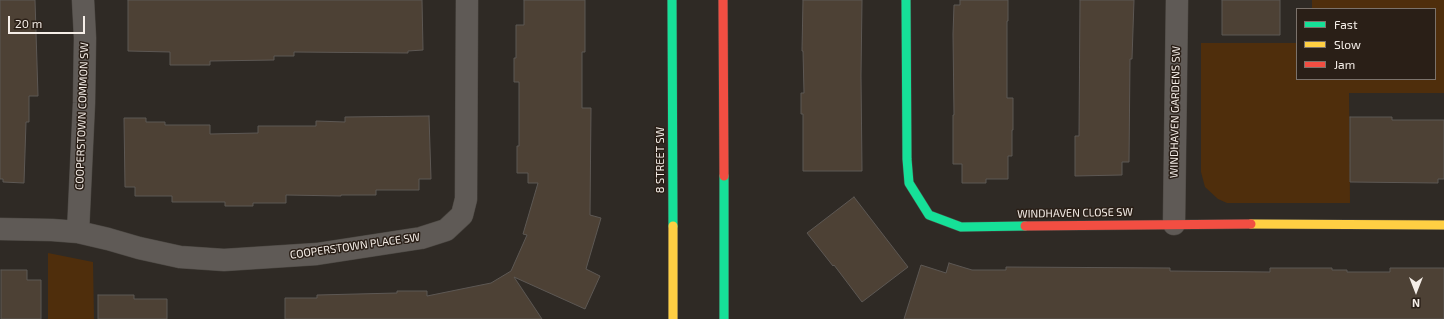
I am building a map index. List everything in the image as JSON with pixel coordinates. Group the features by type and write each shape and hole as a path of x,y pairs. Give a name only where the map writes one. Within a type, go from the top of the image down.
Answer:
{"street":[{"name":"COOPERSTOWN COMMON SW","path":"78,232 84,89 85,38 83,0"},
{"name":"COOPERSTOWN PLACE SW","path":"0,229 78,232 180,257 224,260 317,254 421,238 446,230 462,214 466,199 467,0"},
{"name":"8 STREET SW","path":"672,0 673,319"},
{"path":"723,0 724,319"},
{"name":"WINDHAVEN CLOSE SW","path":"906,0 907,138 909,183 929,214 960,227 1174,224 1444,225"},
{"name":"WINDHAVEN GARDENS SW","path":"1174,224 1177,0"}],"shaded area":[{"path":"1312,0 1444,0 1444,93 1349,93 1350,203 1227,203 1218,199 1205,187 1201,172 1201,43 1296,43 1296,80 1436,80 1436,8 1312,8"},
{"path":"48,253 93,262 94,319 48,319"}],"building":[{"path":"0,0 35,0 38,96 29,96 29,122 26,122 24,183 3,182 3,179 0,179"},
{"path":"128,0 422,0 423,50 408,51 408,53 294,52 294,56 274,56 274,60 210,61 210,65 170,65 170,52 128,51"},
{"path":"524,0 585,0 585,52 582,52 582,108 591,108 590,215 601,218 586,269 600,276 585,309 514,277 542,319 285,319 285,298 317,298 317,295 397,293 397,291 427,291 427,296 491,283 511,271 527,235 523,234 538,183 528,183 528,173 517,173 517,146 519,146 519,82 514,82 514,58 516,58 516,25 524,25"},
{"path":"803,0 862,0 862,171 803,171 803,114 801,114 801,93 804,93 802,51"},
{"path":"960,0 1008,0 1007,98 1013,98 1013,130 1012,156 1008,156 1008,179 986,179 986,183 962,183 962,164 953,164 954,5 960,5"},
{"path":"1080,0 1134,0 1132,59 1130,59 1129,162 1122,162 1122,175 1075,176 1075,136 1079,136"},
{"path":"1222,0 1280,0 1280,35 1222,35"},
{"path":"429,116 431,179 419,179 419,190 376,190 376,195 286,195 286,203 253,203 253,206 225,206 225,202 172,202 172,196 135,196 135,187 125,187 124,118 146,118 146,122 165,122 165,125 210,125 210,134 258,133 258,126 316,126 316,121 345,122 345,117"},
{"path":"1350,117 1392,117 1392,120 1444,120 1444,179 1438,179 1438,183 1350,182"},
{"path":"854,197 908,267 862,302 807,233"},
{"path":"949,263 972,270 1006,270 1006,267 1170,268 1170,271 1270,272 1270,268 1332,268 1332,270 1347,270 1347,272 1390,272 1390,268 1444,268 1444,319 904,319 921,265 946,273"},
{"path":"1,270 27,270 27,280 41,280 41,319 1,319"},
{"path":"98,295 134,295 134,299 167,299 167,319 98,319"}],"traffic: fast":[{"path":"672,0 673,226"},
{"path":"906,0 907,159 909,183 929,215 961,227 1025,226"},
{"path":"724,176 724,319"}],"traffic: slow":[{"path":"1251,224 1444,225"},
{"path":"673,226 673,319"}],"traffic: jam":[{"path":"723,0 724,176"},
{"path":"1025,226 1251,224"}]}
